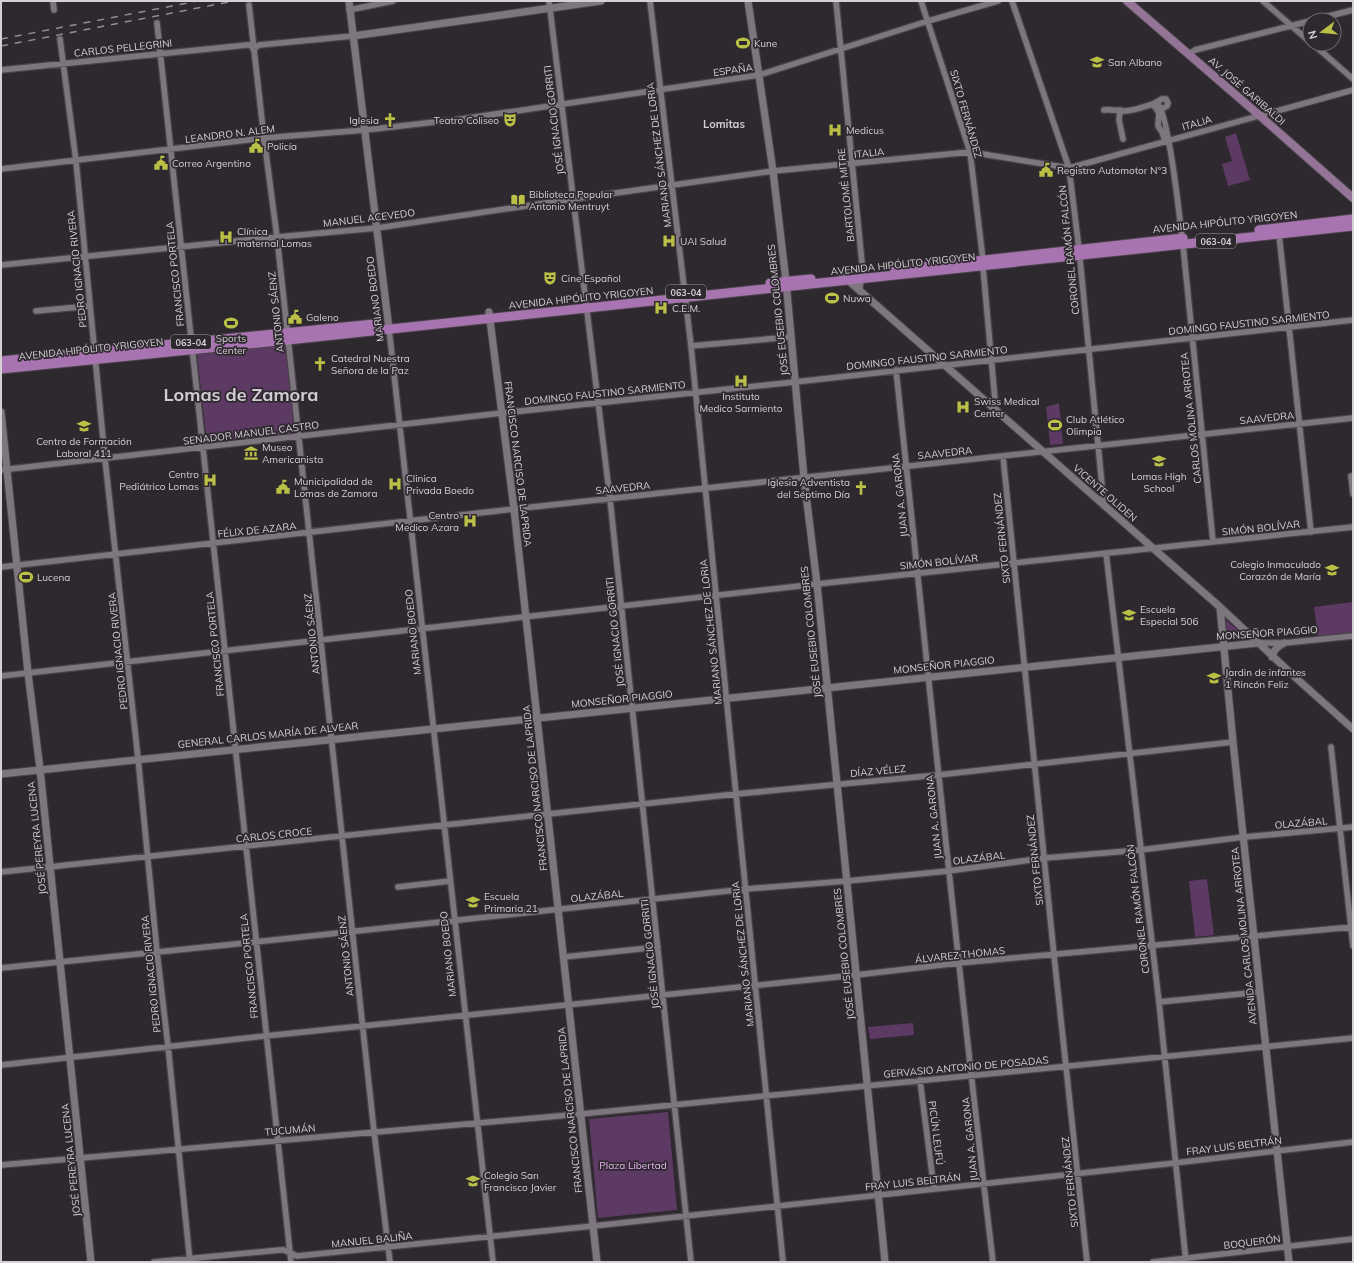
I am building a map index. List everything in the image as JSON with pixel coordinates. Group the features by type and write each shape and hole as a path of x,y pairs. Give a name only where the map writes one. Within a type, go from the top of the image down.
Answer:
{"main road":[{"name":"AV. JOSÉ GARIBALDI","path":"1127,1 1353,198"},
{"name":"AVENIDA HIPÓLITO YRIGOYEN","path":"1,369 94,356 786,285 1079,253 1353,219"},
{"name":"AVENIDA HIPÓLITO YRIGOYEN","path":"1183,241 1279,234 1353,226"},
{"name":"AVENIDA HIPÓLITO YRIGOYEN","path":"1,361 94,356"}],"street":[{"path":"53,1 54,10"},
{"path":"254,51 251,45 247,45 250,37 247,2 250,1 252,5 255,38 257,42 263,44"},
{"name":"MARIANO BOEDO","path":"349,1 389,326 476,1122 493,1262"},
{"path":"350,10 393,1"},
{"path":"254,51 257,46 263,44 353,36 448,23 550,4 601,1"},
{"name":"MARIANO SÁNCHEZ DE LORIA","path":"650,1 691,346 706,488 783,1262"},
{"name":"JOSÉ EUSEBIO COLOMBRES","path":"748,1 773,171 786,285 804,478 817,584 838,784 866,1085 885,1262"},
{"name":"BARTOLOMÉ MITRE","path":"836,1 862,276 859,290"},
{"name":"SIXTO FERNÁNDEZ","path":"921,1 970,152 983,263 996,411"},
{"name":"ESPAÑA","path":"462,119 759,75 998,1"},
{"name":"CORONEL RAMÓN FALCÓN","path":"1012,1 1069,168 1099,445 1104,506"},
{"path":"1262,1 1302,35"},
{"name":"JOSÉ IGNACIO GORRITI","path":"550,4 622,606 691,1262"},
{"name":"ANTONIO SÁENZ","path":"249,5 277,237 374,1131 390,1262"},
{"path":"1342,13 1353,10"},
{"name":"FRANCISCO PORTELA","path":"157,23 290,1262"},
{"path":"1188,54 1195,50 1302,23"},
{"name":"PEDRO IGNACIO RIVERA","path":"60,39 76,161 94,356 128,662 190,1260"},
{"name":"CARLOS PELLEGRINI","path":"1,70 247,45"},
{"path":"1322,52 1353,79"},
{"name":"ITALIA","path":"475,213 773,171 970,152 1069,168 1353,90"},
{"path":"1104,110 1136,109 1155,104 1165,98 1168,100 1167,106 1162,109"},
{"path":"1155,104 1160,104 1162,109 1167,141"},
{"path":"1155,104 1159,113 1158,126 1167,141"},
{"path":"1120,110 1119,120 1123,139"},
{"name":"LEANDRO N. ALEM","path":"1,169 264,138 365,130 462,119"},
{"name":"CARLOS MOLINA ARROTEA","path":"1167,141 1183,241 1213,542"},
{"name":"MANUEL ACEVEDO","path":"1,265 377,228 475,213"},
{"path":"1279,234 1311,532"},
{"name":"VICENTE OLIDEN","path":"844,278 1154,548 1220,607 1272,657 1353,729"},
{"path":"36,311 90,306"},
{"name":"FRANCISCO NARCISO DE LAPRIDA","path":"489,315 514,509 538,717 597,1262"},
{"name":"DOMINGO FAUSTINO SARMIENTO","path":"502,413 1353,320"},
{"path":"691,346 791,337"},
{"name":"JUAN A. GARONA","path":"896,370 948,871 994,1262"},
{"name":"JOSÉ PEREYRA LUCENA","path":"1,412 4,470 17,565 40,769 91,1262"},
{"name":"SENADOR MANUEL CASTRO","path":"4,470 502,413"},
{"name":"SAAVEDRA","path":"514,509 1353,418"},
{"name":"SIXTO FERNÁNDEZ","path":"1003,456 1087,1262"},
{"path":"1351,476 1353,494"},
{"name":"FÉLIX DE AZARA","path":"1,567 514,509"},
{"name":"SIMÓN BOLÍVAR","path":"1,676 225,652 817,584 1353,527"},
{"name":"CORONEL RAMÓN FALCÓN","path":"1106,553 1151,946 1159,1002 1186,1260"},
{"name":"AVENIDA CARLOS MOLINA ARROTEA","path":"1220,607 1233,742 1289,1262"},
{"name":"MONSEÑOR PIAGGIO","path":"538,717 1119,656 1353,636"},
{"path":"1272,657 1273,651 1276,647 1284,643"},
{"name":"GENERAL CARLOS MARÍA DE ALVEAR","path":"1,774 138,758 538,717"},
{"name":"DÍAZ VÉLEZ","path":"549,814 736,794 938,775 1233,742"},
{"path":"1331,747 1353,946"},
{"name":"CARLOS CROCE","path":"1,872 549,814"},
{"name":"OLAZÁBAL","path":"1,968 746,889 948,871 1045,858 1140,850 1244,837 1353,827"},
{"path":"398,887 450,881"},
{"name":"ÁLVAREZ THOMAS","path":"1,1065 168,1046 959,964 1352,927"},
{"path":"564,957 658,947"},
{"path":"1159,1002 1260,992"},
{"name":"GERVASIO ANTONIO DE POSADAS","path":"581,1114 1353,1038"},
{"name":"PICÚN LEUFÚ","path":"920,1080 934,1189"},
{"name":"TUCUMÁN","path":"1,1165 476,1122 581,1114"},
{"name":"FRAY LUIS BELTRÁN","path":"593,1226 1175,1163 1353,1142"},
{"name":"MANUEL BALIÑA","path":"154,1262 190,1260 280,1250 297,1256 593,1226"},
{"name":"BOQUERÓN","path":"1153,1262 1186,1260 1353,1239"}],"green space":[{"path":"1236,133 1250,180 1228,186 1222,164 1232,161 1225,137"},
{"path":"286,344 296,434 207,443 197,353"},
{"name":"Club Atlético Olimpia","path":"1059,403 1063,444 1050,445 1046,407"},
{"path":"1353,602 1353,633 1318,637 1314,607"},
{"path":"1226,620 1248,639 1227,640"},
{"path":"1207,879 1214,935 1195,937 1189,881"},
{"path":"913,1023 914,1035 870,1039 868,1027"},
{"name":"Plaza Libertad","path":"668,1112 677,1210 598,1218 589,1119"}],"railway":[{"path":"1,39 198,1"},
{"path":"1,46 234,1"}],"place":[{"name":"Kune","path":"743,43"},
{"name":"San Albano","path":"1097,62"},
{"name":"Iglesia","path":"390,120"},
{"name":"Teatro Coliseo","path":"510,120"},
{"name":"Medicus","path":"835,130"},
{"name":"Policía","path":"256,146"},
{"name":"Correo Argentino","path":"161,163"},
{"name":"Registro Automotor N°3","path":"1046,170"},
{"name":"Biblioteca Popular Antonio Mentruyt","path":"518,200"},
{"name":"Clínica maternal Lomas","path":"226,237"},
{"name":"UAI Salud","path":"669,241"},
{"name":"Cine Español","path":"550,278"},
{"name":"Nuwa","path":"832,298"},
{"name":"C.E.M.","path":"661,308"},
{"name":"Galeno","path":"295,317"},
{"name":"Sports Center","path":"231,323"},
{"name":"Catedral Nuestra Señora de la Paz","path":"320,364"},
{"name":"Instituto Medico Sarmiento","path":"741,381"},
{"name":"Swiss Medical Center","path":"963,407"},
{"name":"Club Atlético Olimpia","path":"1055,425"},
{"name":"Centro de Formación Laboral 411","path":"84,426"},
{"name":"Museo Americanista","path":"251,453"},
{"name":"Lomas High School","path":"1159,461"},
{"name":"Centro Pediátrico Lomas","path":"210,480"},
{"name":"Clinica Privada Boedo","path":"395,484"},
{"name":"Municipalidad de Lomas de Zamora","path":"283,487"},
{"name":"Iglesia Adventista del Séptimo Día","path":"861,488"},
{"name":"Centro Medico Azara","path":"470,521"},
{"name":"Colegio Inmaculado Corazón de María","path":"1332,570"},
{"name":"Lucena","path":"26,577"},
{"name":"Escuela Especial 506","path":"1129,615"},
{"name":"Jardin de infantes 1 Rincón Feliz","path":"1214,678"},
{"name":"Escuela Primaria 21","path":"473,902"},
{"name":"Colegio San Francisco Javier","path":"473,1181"}],"district":[{"name":"Lomitas","path":"724,124"},
{"name":"Lomas de Zamora","path":"241,394"}]}
